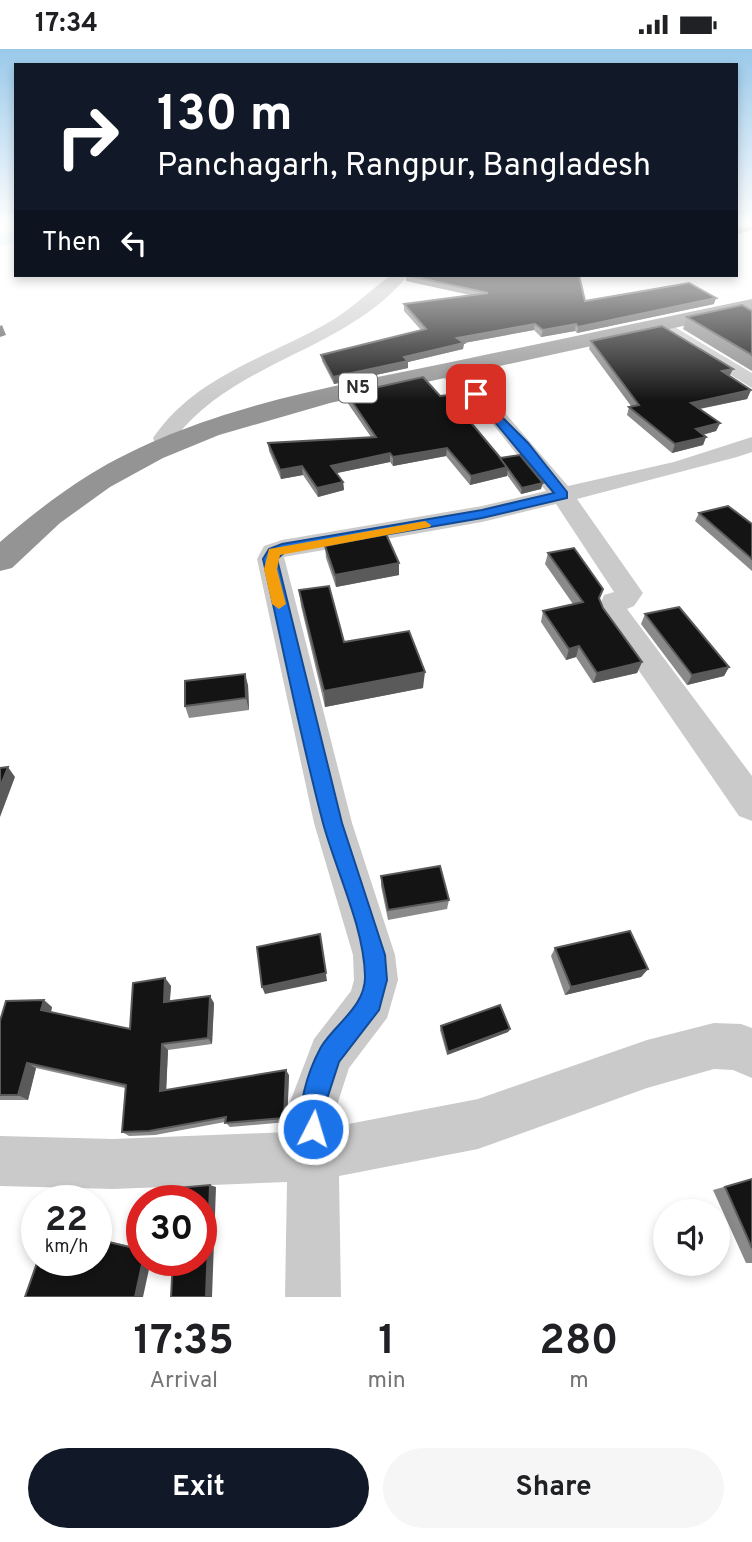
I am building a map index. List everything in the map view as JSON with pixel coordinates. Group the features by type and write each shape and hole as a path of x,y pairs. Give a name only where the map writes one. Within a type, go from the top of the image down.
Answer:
{"highway":[{"name":"N5","path":"0,560 65,504 97,482 166,445 204,429 267,410 752,305"}],"street":[{"path":"166,445 164,438 180,414 210,390 276,352 329,329 389,283"},
{"path":"661,324 752,382"},
{"path":"446,370 491,409 562,495 629,593 624,599 614,602 612,610 752,805"},
{"path":"313,1297 314,1102 330,1055 371,1002 376,980 374,955 332,823 270,559 273,552 282,548 468,516 562,495 695,464 752,444"},
{"path":"0,1161 113,1164 313,1156 478,1124 647,1064 714,1046 741,1047 752,1055"}],"building":[{"path":"444,283 581,283 585,301 689,283 716,298 578,327 576,324 543,330 535,324 457,338 464,343 404,357 408,361 333,377 321,355 426,329 404,304 488,293"},
{"path":"742,305 752,311 752,355 687,317"},
{"path":"662,326 733,369 722,371 751,390 691,403 720,423 696,429 706,437 675,444 629,407 639,405 591,341"},
{"path":"423,377 440,396 448,395 508,467 471,476 447,448 393,457 390,453 331,466 343,482 317,488 302,466 280,470 268,443 376,437 347,394"},
{"path":"520,455 543,483 522,488 500,458"},
{"path":"728,506 752,524 752,559 699,513"},
{"path":"386,534 399,563 335,575 325,546"},
{"path":"574,548 603,589 599,598 603,608 642,662 597,673 579,646 569,649 543,611 583,602 548,553"},
{"path":"329,586 344,642 409,631 425,672 324,691 299,590"},
{"path":"679,607 729,667 692,675 645,614"},
{"path":"245,674 246,698 185,706 185,681"},
{"path":"8,767 0,787 0,768"},
{"path":"440,866 449,900 388,910 381,876"},
{"path":"630,931 648,969 571,987 555,948"},
{"path":"320,934 326,973 262,987 257,947"},
{"path":"165,978 164,1002 210,996 208,1038 162,1044 160,1091 286,1070 284,1118 225,1123 226,1117 149,1131 122,1132 126,1085 27,1063 18,1095 0,1095 0,1021 6,1001 44,1000 41,1010 130,1029 133,983"},
{"path":"500,1005 510,1029 448,1052 441,1026"},
{"path":"752,1179 752,1248 725,1187"},
{"path":"112,1243 126,1246 126,1276 140,1276 135,1297 25,1297 32,1276 112,1276"},
{"path":"172,1276 207,1276 206,1297 171,1297"}],"slow traffic":[{"path":"279,604 271,569 270,559 273,552 282,548 425,525"}],"route":[{"path":"313,1129 314,1102 330,1055 371,1002 376,980 374,955 332,823 270,559 273,552 282,548 482,514 562,495 524,446 476,394"}]}
